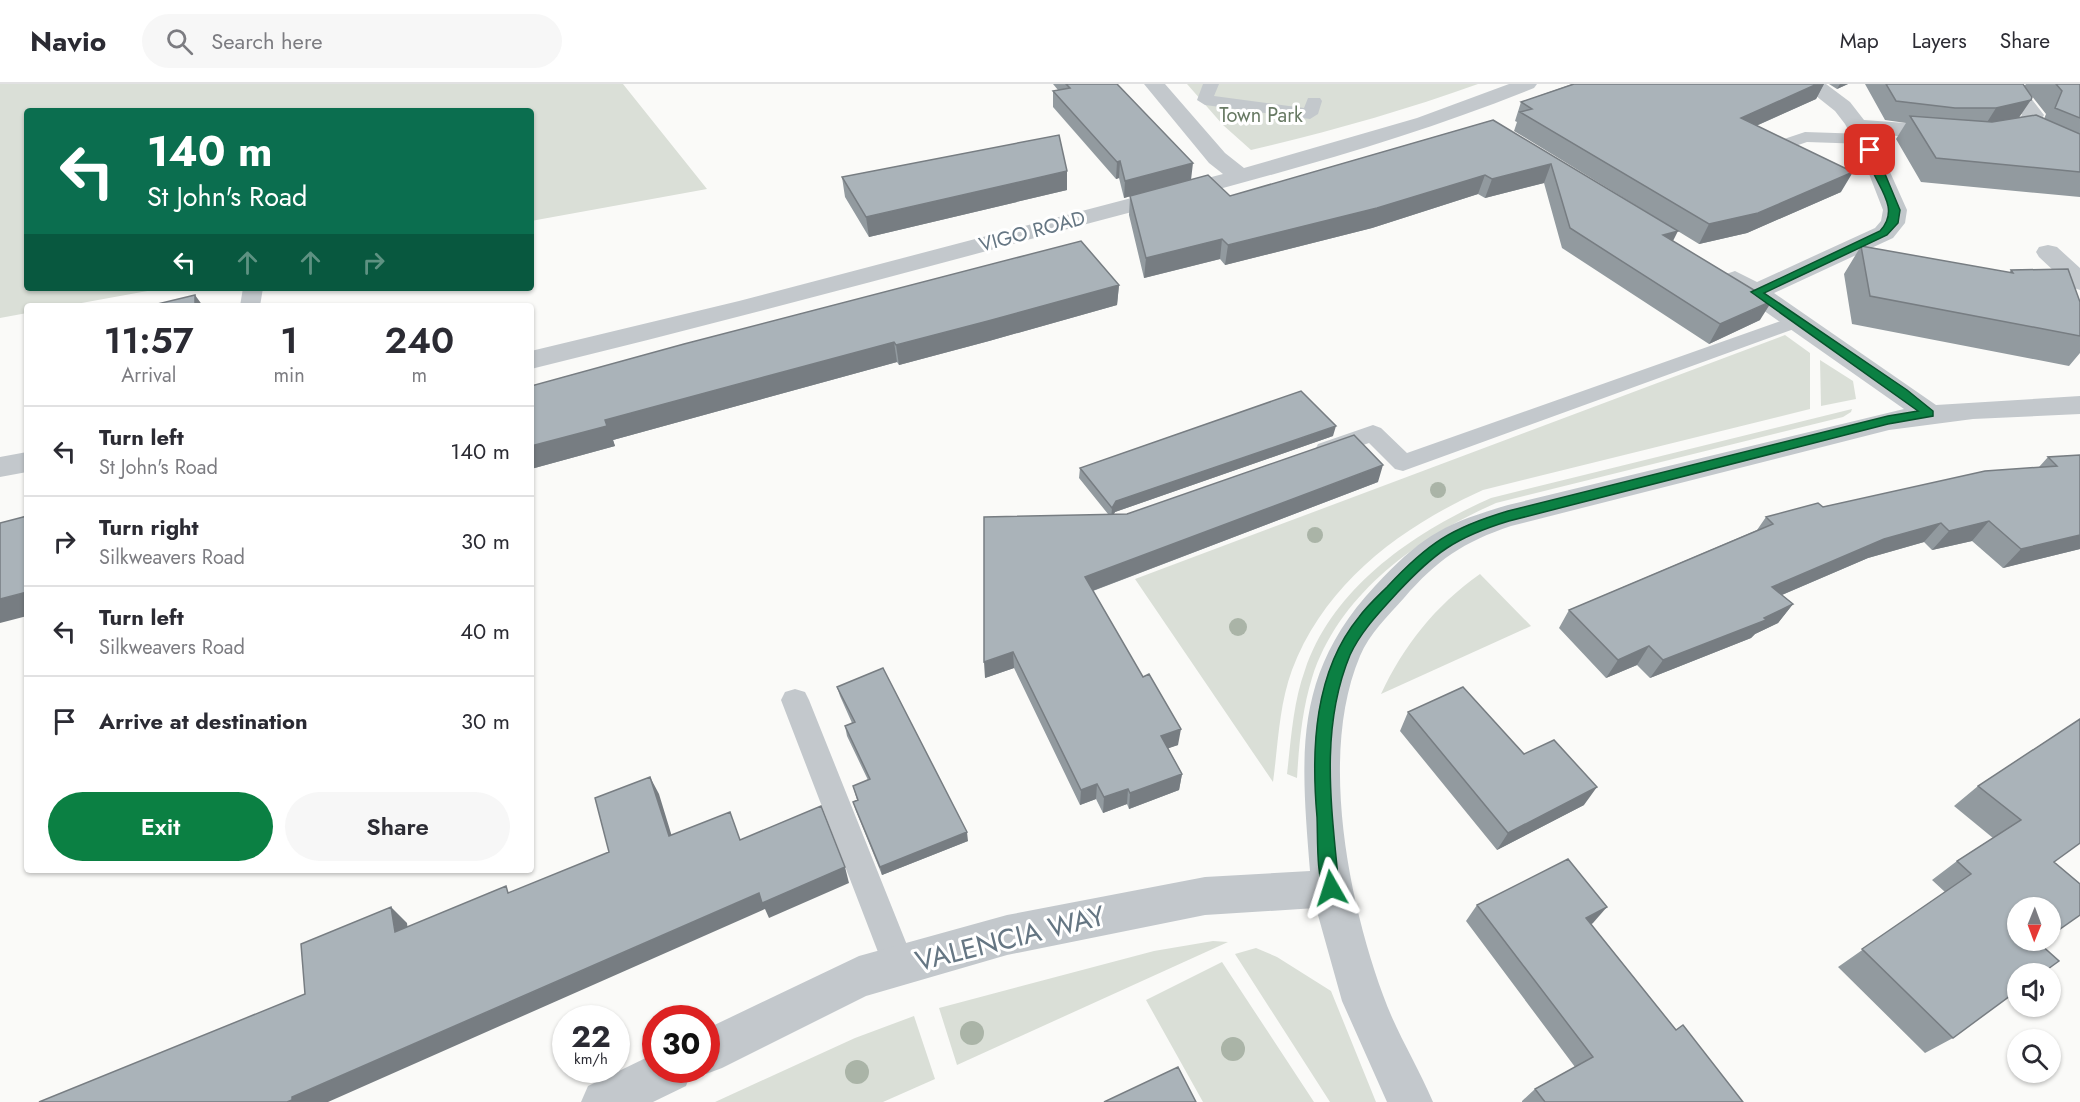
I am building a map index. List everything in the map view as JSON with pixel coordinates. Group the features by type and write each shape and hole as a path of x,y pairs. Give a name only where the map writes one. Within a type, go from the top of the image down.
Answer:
{"street":[{"path":"1154,84 1217,158 1239,176"},
{"name":"VIGO ROAD","path":"534,359 669,327 1239,176 1460,110 1527,84"},
{"path":"1756,292 1884,233 1893,223 1895,210 1861,132 1845,108 1811,84"},
{"path":"1861,132 2031,135 2029,124 2033,115 2010,84"},
{"path":"1460,110 1489,128"},
{"path":"2048,252 2080,282"},
{"path":"1717,268 1756,292 1929,414"},
{"path":"1410,1102 1363,1001 1331,888 1321,776 1323,733 1330,693 1344,652 1363,621 1416,563 1444,541 1473,527 1519,513 1888,420 1929,414 2080,405"},
{"path":"0,467 24,463"},
{"name":"VALENCIA WAY","path":"720,1045 859,977 1007,935 1205,896 1331,888"},
{"path":"604,1102 643,1083"}],"lane":[{"path":"1211,84 1205,100 1310,114 1314,101"},
{"path":"1775,148 1805,137 1861,132"},
{"path":"1305,457 1373,433 1403,463 1798,321"},
{"path":"795,700 899,965"}],"green space":[{"path":"0,84 623,84 707,189 534,220 534,108 24,108 24,291 148,291 82,303 24,303 24,314 0,318"},
{"name":"Town Park","path":"1187,84 1478,84 1365,120 1251,150 1223,125"},
{"path":"1785,335 1810,353 1810,409 1483,490 1423,522 1395,540 1369,561 1324,610 1306,639 1292,670 1282,711 1273,782 1135,579"},
{"path":"1820,360 1853,381 1856,399 1821,406"},
{"path":"1852,409 1843,417 1496,503 1467,517 1411,551 1385,571 1362,594 1341,620 1324,647 1306,702 1297,778 1287,774 1298,695 1305,670 1318,640 1335,613 1356,588 1406,545 1433,528 1491,498"},
{"path":"1480,574 1531,626 1381,694 1400,659 1422,628 1449,599"},
{"path":"1213,941 1228,942 957,1065 939,1008 1154,951"},
{"path":"1256,948 1277,957 1331,991 1376,1102 1330,1102 1235,954"},
{"path":"1222,962 1314,1102 1203,1102 1146,1000"},
{"path":"914,1016 935,1079 883,1102 715,1102 855,1038"}],"building":[{"path":"1066,84 1117,84 1193,163 1125,181 1120,161 1117,162 1053,91 1070,88"},
{"path":"1574,84 1817,84 1741,118 1853,172 1758,213 1709,224 1520,112 1532,109 1521,102"},
{"path":"1886,84 2023,84 2032,97 2031,100 1996,108 1955,108 1896,101"},
{"path":"2056,84 2080,84 2080,118 2055,108 2062,91"},
{"path":"2036,115 2080,134 2080,172 1936,158 1910,116 1992,122"},
{"path":"1493,120 1678,231 1663,235 1772,301 1720,324 1570,228 1551,164 1492,179 1485,175 1377,208 1228,245 1222,239 1146,258 1130,196 1208,175 1230,196"},
{"path":"1059,135 1067,171 866,217 842,177"},
{"path":"1081,241 1119,285 896,345 894,342 605,420 607,426 534,445 534,385"},
{"path":"1861,246 2013,273 2011,270 2068,269 2080,302 2080,336 1870,296"},
{"path":"195,295 195,303 161,303"},
{"path":"1301,391 1336,426 1116,501 1112,508 1080,468"},
{"path":"1354,435 1383,465 1085,577 1143,677 1149,674 1181,729 1161,736 1182,774 1130,793 1128,789 1104,797 1097,784 1081,790 1013,652 984,662 984,517 1127,514"},
{"path":"2080,455 2080,535 2021,549 1989,521 1949,531 1941,523 1884,539 1772,587 1793,604 1764,618 1766,620 1663,660 1649,646 1618,660 1569,610 1773,524 1766,517 1818,503 1823,507 1985,471 2057,466 2048,457"},
{"path":"24,517 24,593 0,599 0,523"},
{"path":"883,668 967,832 880,867 853,802 858,800 853,786 870,779 845,726 855,722 837,687"},
{"path":"1463,687 1524,754 1554,740 1597,787 1508,833 1408,712"},
{"path":"2080,719 2080,843 2054,862 2080,884 2080,915 2061,928 2061,897 2007,897 2007,951 2048,951 2059,961 2056,963 2007,963 2007,998 1953,1038 1862,949 1971,874 1957,861 2021,820 1978,786"},
{"path":"650,777 669,836 730,812 740,840 821,806 845,867 762,903 759,893 292,1097 292,1100 287,1102 39,1102 305,994 301,944 391,907 395,932 506,886 508,893 609,852 595,798"},
{"path":"1568,859 1607,907 1586,918 1676,1030 1683,1025 1743,1102 1545,1102 1535,1089 1593,1057 1477,905"},
{"path":"1178,1067 1196,1102 1104,1102"}],"route":[{"path":"1331,888 1321,776 1323,733 1330,693 1344,652 1363,621 1416,563 1444,541 1473,527 1508,516 1888,420 1929,414 1903,393 1756,292 1884,233 1893,223 1895,210 1870,150"}]}
